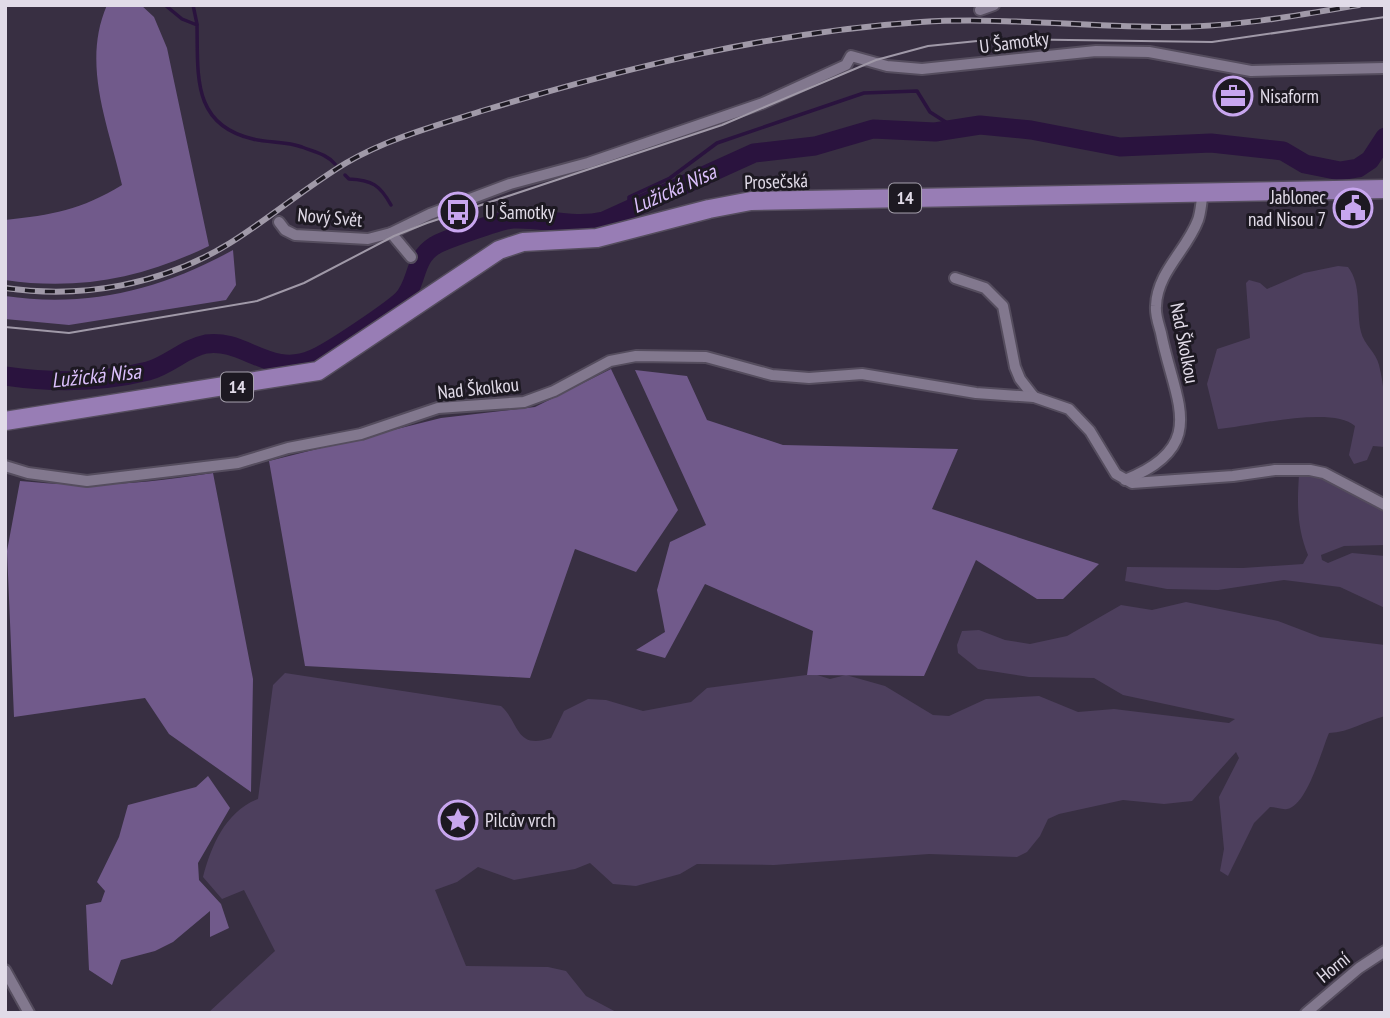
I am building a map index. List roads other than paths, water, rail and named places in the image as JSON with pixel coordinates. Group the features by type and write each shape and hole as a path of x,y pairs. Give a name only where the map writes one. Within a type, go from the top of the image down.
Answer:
{"main road":[{"name":"Prosečská","path":"5,422 318,371 352,351 481,260 523,242 597,238 751,201 1385,189"}],"street":[{"path":"980,10 994,5"},
{"name":"U Šamotky","path":"391,233 411,222 510,184 588,163 763,103 846,65 851,56 887,66 922,69 1096,51 1149,52 1251,71 1385,68"},
{"name":"Nad Školkou","path":"5,466 28,473 87,481 238,463 288,448 361,434 438,408 524,402 554,391 610,361 636,356 706,357 772,374 809,378 862,374 976,393 1034,397 1069,410 1082,421 1105,460 1124,480 1157,463 1177,443 1181,409 1167,366 1156,306 1165,272 1198,220 1203,193"},
{"name":"Nový Svět","path":"279,222 285,230 296,235 368,239 391,233"},
{"path":"391,233 411,257"},
{"path":"955,278 985,288 1003,306 1015,367 1034,397"},
{"path":"1124,480 1143,484 1275,470 1310,470 1324,473 1385,505"},
{"name":"Horní","path":"1306,1013 1359,968 1385,951"},
{"path":"5,970 29,1013"}],"waterway":[{"path":"165,5 182,19 197,25 202,96 219,122 233,132 253,139 302,147 335,164"},
{"path":"193,5 197,24"},
{"path":"629,210 629,197 670,178 717,143 864,93 917,91 930,112 955,128"},
{"name":"Lužická Nisa","path":"5,376 59,381 112,378 155,369 191,349 206,344 233,346 270,361 298,364 332,349 395,306 407,294 427,251 449,239 514,219 581,224 604,221 754,153 815,146 873,129 935,132 980,125 1031,130 1120,147 1211,143 1283,151 1305,164 1340,171 1358,168 1370,160 1385,137"},
{"path":"345,175 349,179 374,185 391,205"}],"tram line":[{"path":"5,327 69,333 257,301 304,283 394,236 427,223 722,125 876,60 928,46 997,39 1212,42 1385,17"}],"railway":[{"path":"5,288 64,292 93,290 149,279 177,269 230,243 331,172 396,139 538,94 701,54 810,34 921,22 983,21 1193,27 1264,20 1359,5"}],"place":[{"name":"Nisaform","path":"1233,96"},
{"name":"Jablonec nad Nisou 7","path":"1353,208"},
{"name":"U Šamotky","path":"458,212"},
{"name":"Pilcův vrch","path":"458,820"}]}
